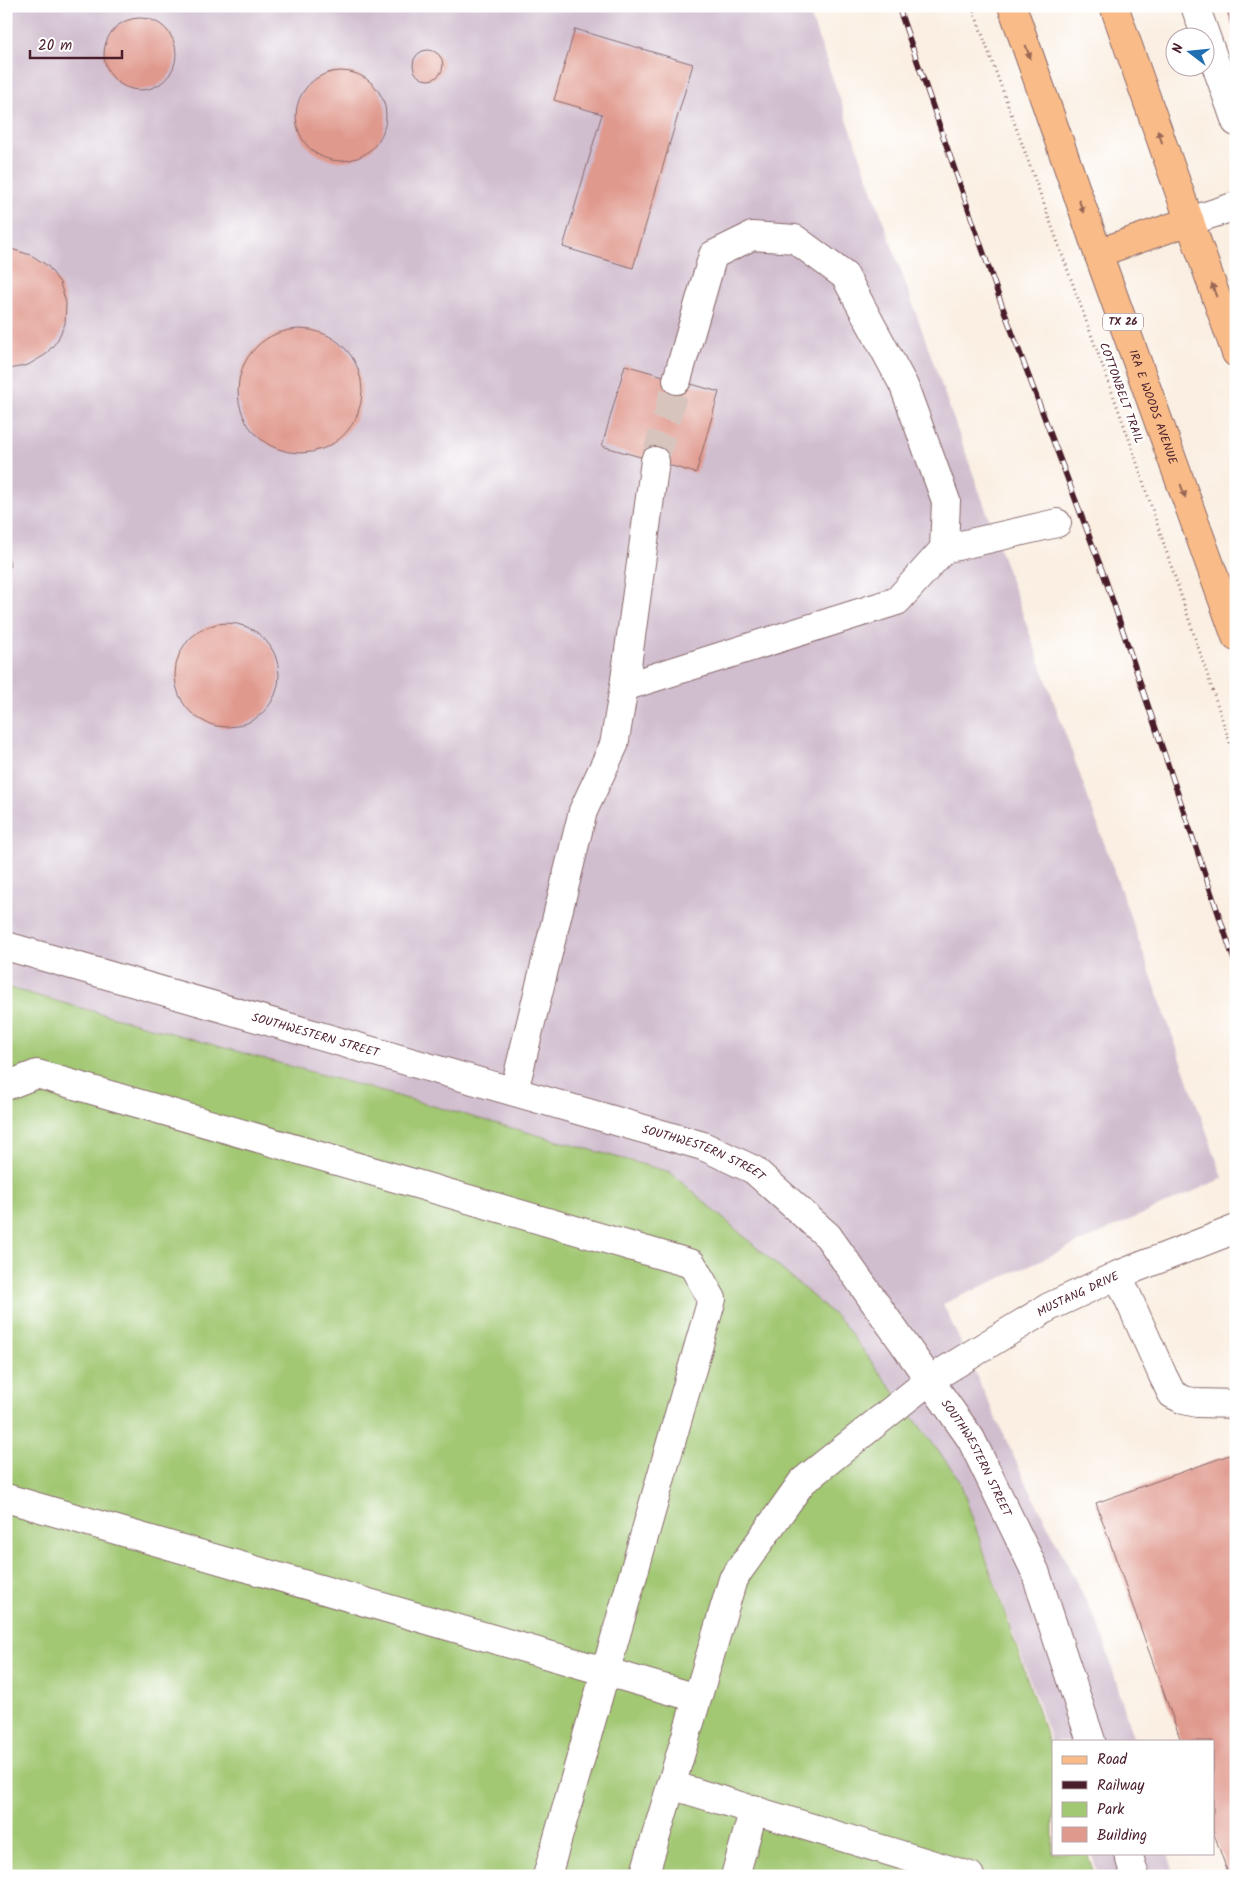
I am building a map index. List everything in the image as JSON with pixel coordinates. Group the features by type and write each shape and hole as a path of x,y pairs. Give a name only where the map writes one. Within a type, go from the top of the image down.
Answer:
{"main road":[{"name":"IRA E WOODS AVENUE","path":"1012,6 1098,253 1236,637"},
{"path":"1114,6 1236,353"},
{"path":"1098,253 1190,221"}],"street":[{"path":"1195,6 1233,107"},
{"path":"1190,221 1236,206"},
{"path":"677,380 713,255 752,236 795,240 845,276 904,386 946,501 944,549"},
{"path":"514,1091 583,811 614,745 655,461"},
{"path":"624,686 897,600 944,549 1057,523"},
{"name":"SOUTHWESTERN STREET","path":"6,946 703,1146 754,1170 828,1236 971,1439 1035,1571 1091,1740"},
{"path":"6,1086 37,1074 692,1264 712,1299 547,1876"},
{"name":"MUSTANG DRIVE","path":"644,1876 733,1579 802,1482 930,1380 1049,1307 1118,1275 1236,1229"},
{"path":"1118,1275 1162,1376 1172,1394 1196,1403 1236,1404"},
{"path":"6,1498 607,1670 697,1698"},
{"path":"672,1785 970,1876"},
{"path":"734,1876 754,1809"},
{"path":"1128,1854 1136,1876"}],"path":[{"name":"COTTONBELT TRAIL","path":"972,6 1129,439 1236,761"}],"shaded area":[{"path":"6,6 807,6 1223,1178 943,1304 1020,1470 1101,1631 1134,1740 1052,1740 1052,1743 959,1479 670,1172 6,987"},
{"path":"1091,1854 1168,1854 1175,1876 1099,1876"}],"green space":[{"path":"6,987 670,1172 842,1322 959,1479 1052,1751 1052,1854 1087,1854 1095,1876 6,1876"}],"building":[{"path":"1226,6 1236,6 1236,37 1235,37"},
{"path":"140,18 160,24 170,34 176,54 170,74 160,84 140,90 120,84 110,74 104,54 110,34 120,24"},
{"path":"575,29 693,64 633,268 563,247 602,114 554,100"},
{"path":"428,50 434,51 442,59 442,71 434,79 428,80 422,79 414,71 413,65 414,59 422,51"},
{"path":"341,71 358,75 373,84 382,99 386,116 382,133 373,148 358,157 341,161 324,157 309,148 300,133 296,116 300,99 309,84 324,75"},
{"path":"11,249 31,255 48,266 60,283 66,303 65,324 57,341 45,355 28,365 6,369 6,250"},
{"path":"300,329 324,333 344,347 358,367 362,391 358,415 344,435 324,449 300,453 276,449 256,435 242,415 238,391 242,367 256,347 276,333"},
{"path":"625,365 719,392 696,473 602,446"},
{"path":"6,549 10,564 7,578 6,578"},
{"path":"227,623 247,627 264,638 275,655 279,675 275,695 264,712 247,723 227,727 207,723 190,712 179,695 175,675 179,655 190,638 207,627"},
{"path":"1232,1454 1236,1463 1236,1876 1229,1876 1214,1834 1214,1740 1181,1740 1096,1503"}],"tunnel":[{"path":"655,461 677,380"}],"railway":[{"path":"898,6 1000,300 1105,578 1236,966"}]}
